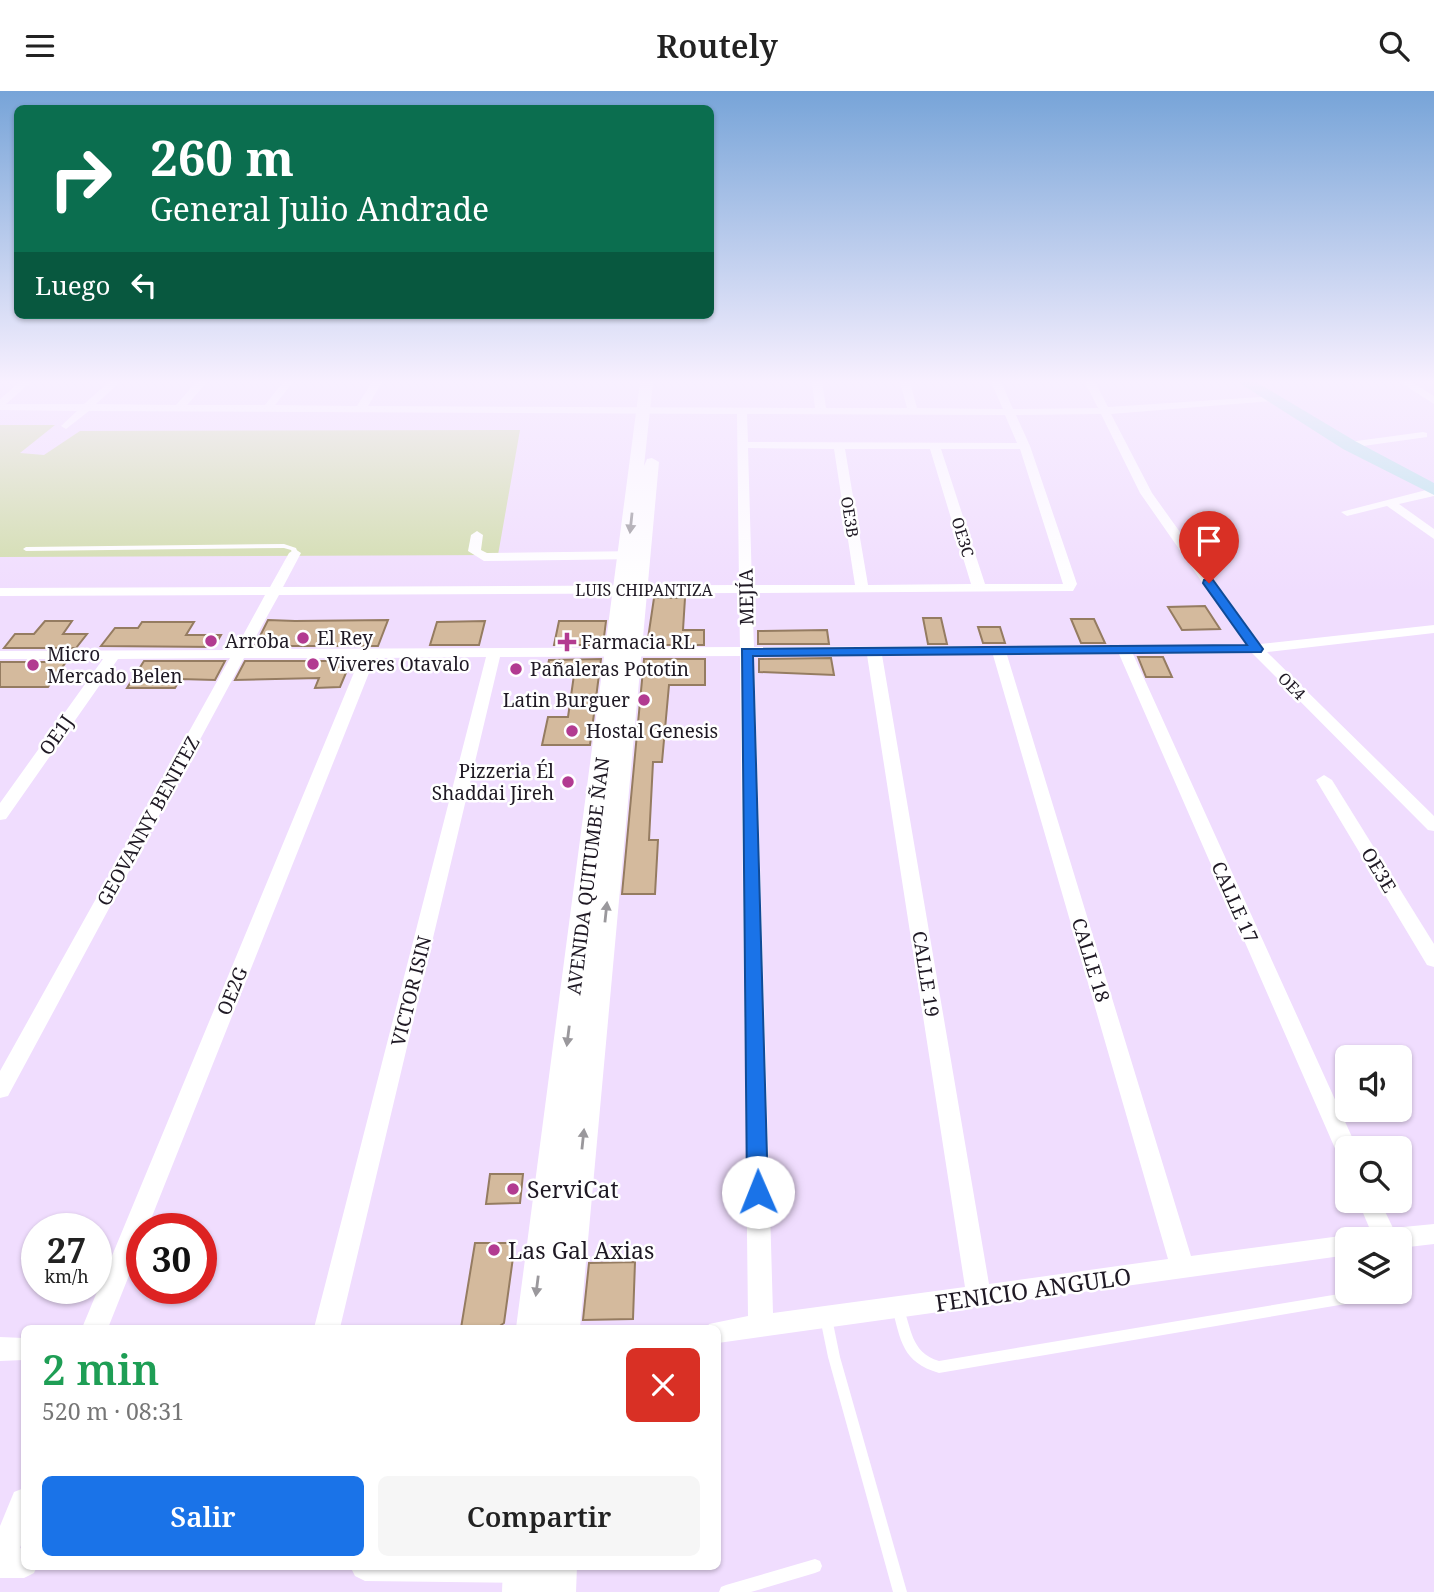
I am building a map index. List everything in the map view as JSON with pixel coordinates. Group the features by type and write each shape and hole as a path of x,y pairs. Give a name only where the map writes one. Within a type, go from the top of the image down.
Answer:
{"main road":[{"path":"1362,452 1434,491"}],"street":[{"name":"AVENIDA QUITUMBE ÑAN","path":"632,590 627,556 644,452"},
{"name":"AVENIDA QUITUMBE ÑAN","path":"532,1325 632,590 645,555 649,452"},
{"name":"MEJÍA","path":"744,452 761,1327"},
{"name":"OE3B","path":"840,452 862,589"},
{"name":"OE3C","path":"937,452 979,588"},
{"name":"LUIS CHIPANTIZA","path":"0,592 1068,588 1070,584 1026,452"},
{"name":"OE4","path":"1125,452 1146,493 1256,649 1434,826"},
{"path":"1347,512 1434,491"},
{"path":"1389,502 1434,535"},
{"path":"477,535 474,551 484,557 645,555"},
{"name":"GEOVANNY BENITEZ","path":"0,1090 295,553"},
{"path":"0,655 1256,649 1434,629"},
{"name":"CALLE 17","path":"1124,650 1340,1136"},
{"name":"CALLE 18","path":"999,651 1182,1269"},
{"name":"AVENIDA QUITUMBE ÑAN","path":"563,1325 624,652"},
{"name":"CALLE 19","path":"874,652 979,1296"},
{"name":"VICTOR ISIN","path":"328,1325 494,653"},
{"name":"OE2G","path":"96,1325 369,654"},
{"name":"OE1J","path":"0,815 113,655"},
{"name":"OE3E","path":"1324,780 1434,960"},
{"path":"1412,1236 1434,1234"},
{"name":"FENICIO ANGULO","path":"721,1332 1335,1247"},
{"path":"0,1349 21,1349"},
{"path":"21,1510 0,1562 21,1563"},
{"path":"460,1570 531,1573 557,1592"}],"lane":[{"path":"26,548 284,546 294,549 295,553"},
{"path":"898,1308 917,1358 939,1367 1335,1301"},
{"path":"826,1318 900,1592"},
{"path":"726,1592 815,1566"}],"green space":[{"path":"0,452 44,455 48,452 516,452 498,555 0,557"}],"building":[{"path":"654,598 685,598 683,630 704,630 704,645 647,645"},
{"path":"1205,606 1220,629 1182,630 1168,607"},
{"path":"923,618 941,618 947,644 928,644"},
{"path":"1071,619 1094,619 1105,643 1081,643"},
{"path":"268,620 388,620 378,646 255,646"},
{"path":"45,621 72,621 63,634 87,634 76,648 4,648 15,634 34,634"},
{"path":"485,621 479,645 430,645 437,622"},
{"path":"559,621 606,621 603,645 554,645"},
{"path":"142,622 194,622 186,635 221,635 214,647 101,646 115,628 138,628"},
{"path":"978,627 1000,627 1005,643 983,643"},
{"path":"827,630 829,644 758,644 758,631"},
{"path":"1138,657 1163,657 1172,677 1146,677"},
{"path":"831,658 834,675 759,672 759,659"},
{"path":"601,659 590,745 542,745 548,717 568,717 574,675 546,675 549,660"},
{"path":"644,659 705,659 705,685 669,685 662,762 653,762 649,840 658,840 655,894 622,894"},
{"path":"144,661 225,661 215,680 180,679 175,688 127,688"},
{"path":"245,661 351,661 340,687 315,688 319,678 235,680"},
{"path":"0,662 66,662 48,687 0,687"},
{"path":"490,1174 523,1174 520,1203 486,1204"},
{"path":"475,1243 515,1243 504,1323 461,1325"},
{"path":"635,1262 633,1319 583,1320 589,1263"}],"place":[{"name":"El Rey","path":"303,638"},
{"name":"Arroba","path":"211,641"},
{"name":"Farmacia RL","path":"567,642"},
{"name":"Viveres Otavalo","path":"313,664"},
{"name":"Micro Mercado Belen","path":"33,665"},
{"name":"Pañaleras Pototin","path":"516,669"},
{"name":"Latin Burguer","path":"644,700"},
{"name":"Hostal Genesis","path":"572,731"},
{"name":"Pizzeria Él Shaddai Jireh","path":"568,782"},
{"name":"ServiCat","path":"513,1189"},
{"name":"Las Gal Axias","path":"494,1250"}],"route":[{"path":"758,1192 747,652 1256,649 1209,583"}]}
